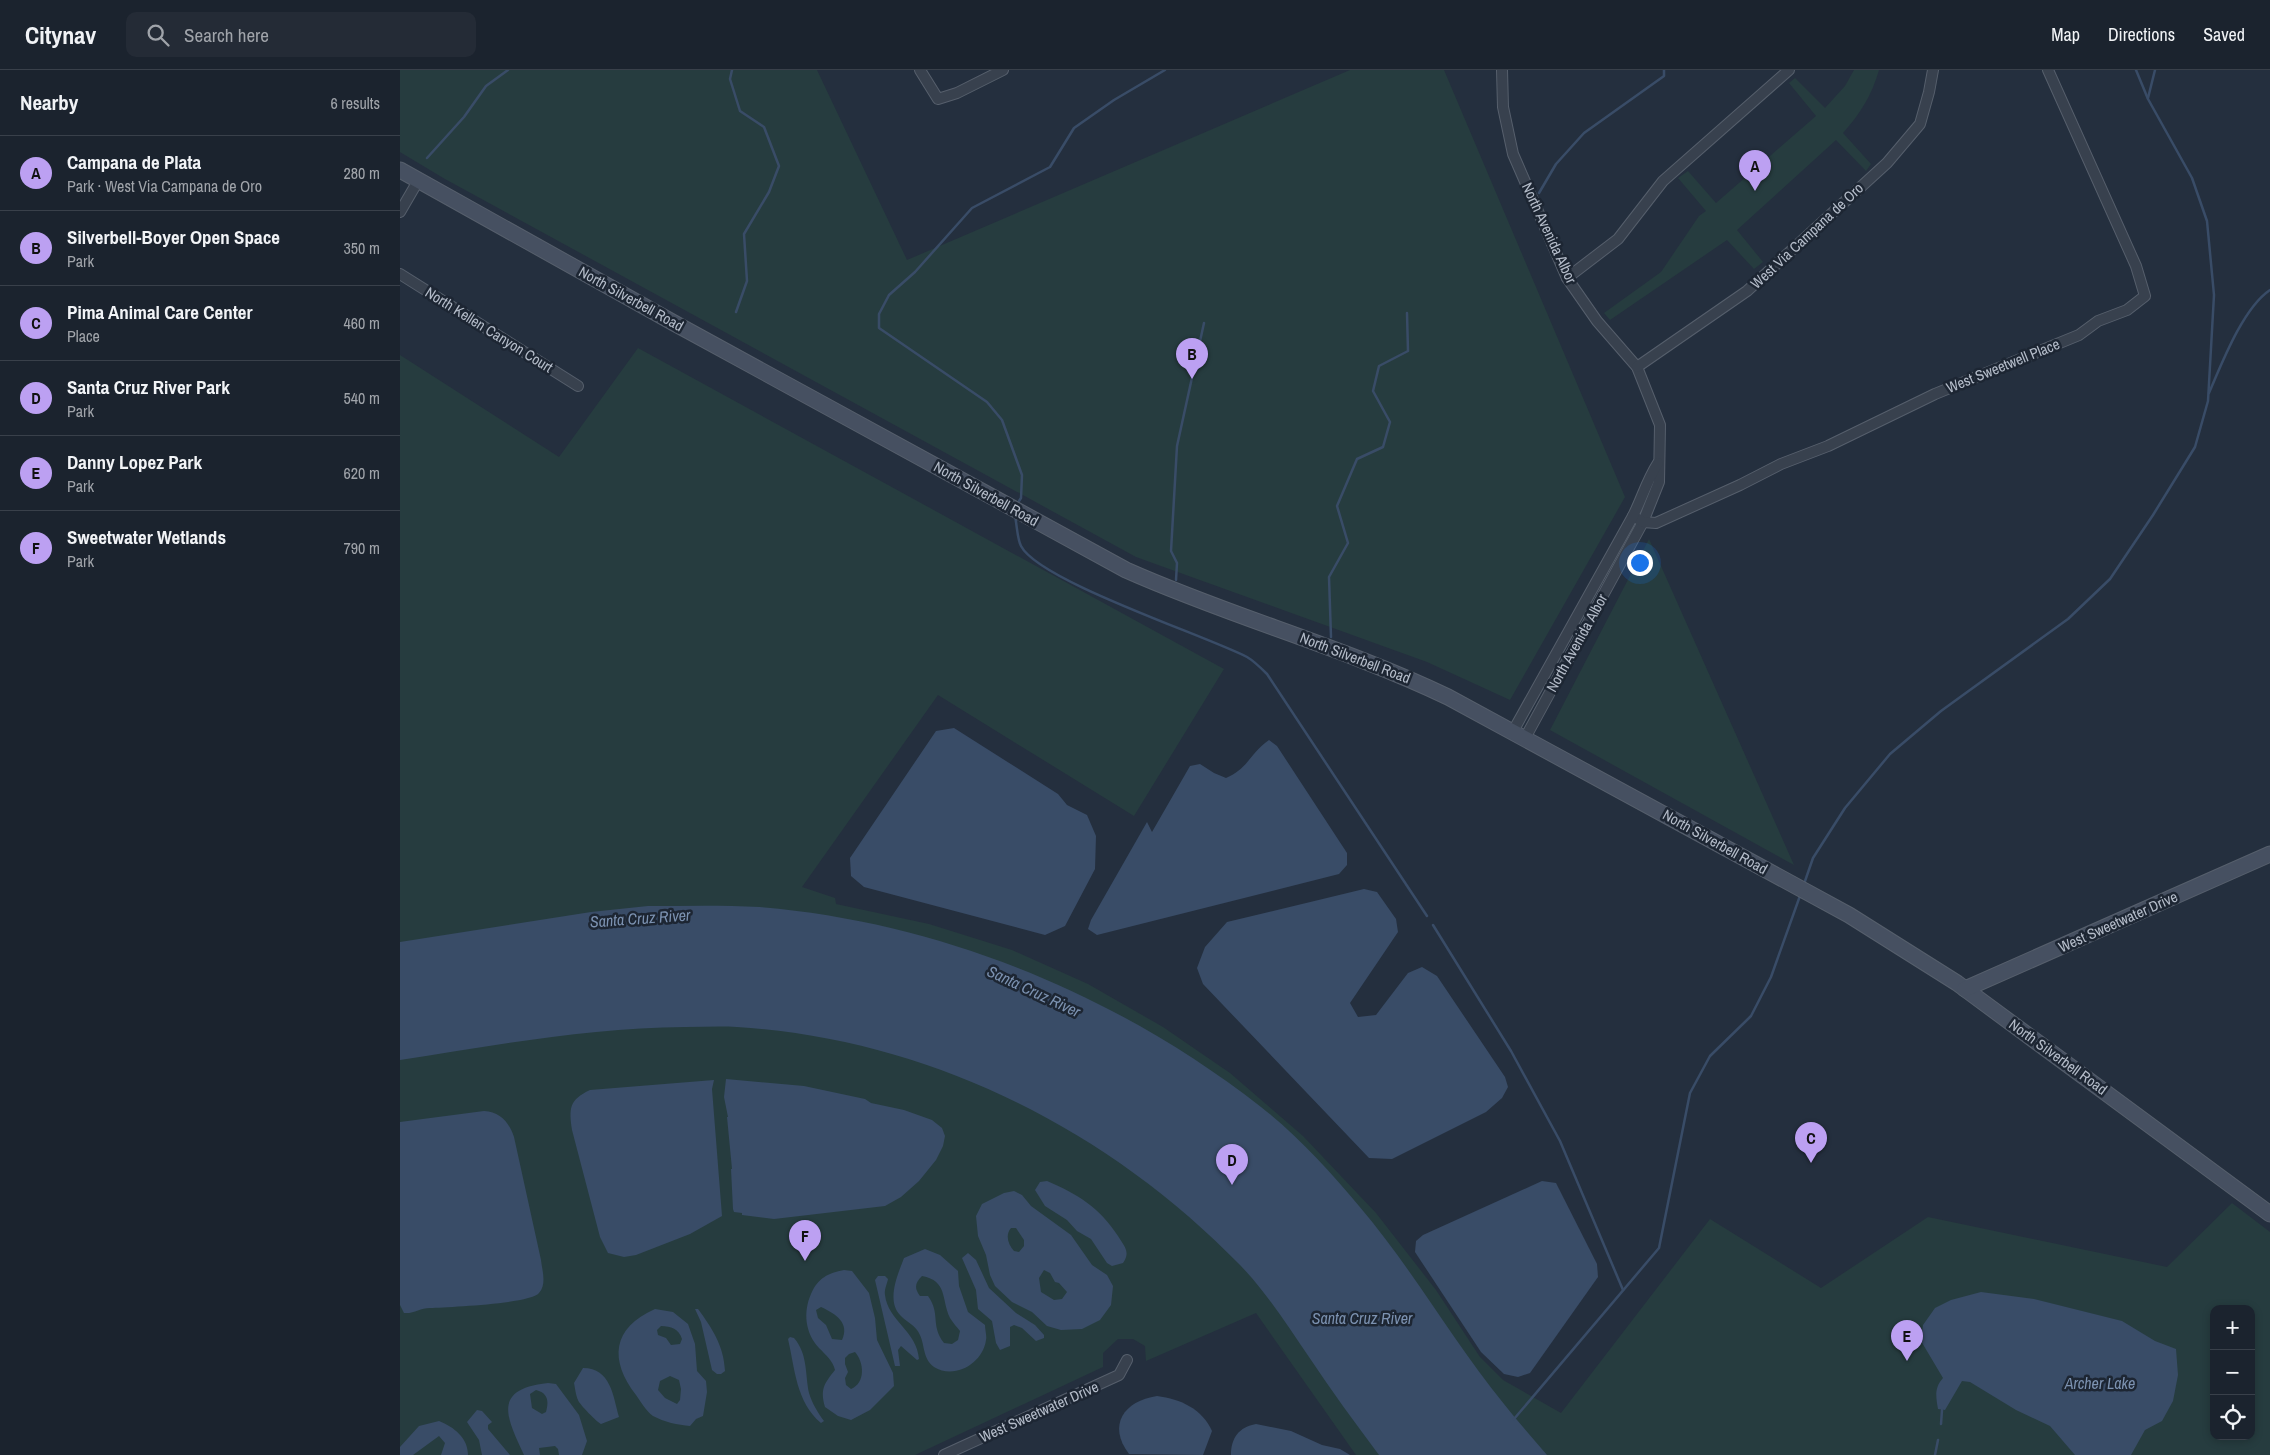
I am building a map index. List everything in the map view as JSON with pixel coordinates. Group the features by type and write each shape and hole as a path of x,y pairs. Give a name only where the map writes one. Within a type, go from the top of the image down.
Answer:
{"main road":[{"name":"North Silverbell Road","path":"400,170 1126,570 1181,594 1357,656 1403,675 1448,697 1849,915 1965,989 2270,1214"},
{"name":"West Sweetwater Drive","path":"1965,989 2270,854"}],"street":[{"path":"920,70 938,99 957,93 1003,70"},
{"name":"North Avenida Albor","path":"1502,70 1503,107 1513,154 1567,278 1597,321 1637,367 1660,425 1659,482 1643,522 1614,576 1518,736"},
{"path":"1567,278 1618,239 1663,181 1788,70"},
{"name":"West Via Campana de Oro","path":"1637,367 1746,291 1887,163 1920,124 1933,70"},
{"name":"West Sweetwell Place","path":"1643,522 1656,522 1740,485 1781,464 1828,446 1935,394 2079,335 2098,321 2128,310 2145,296 2136,266 2048,70"},
{"path":"400,212 418,181"},
{"name":"North Kellen Canyon Court","path":"400,274 578,386"},
{"name":"North Avenida Albor","path":"1518,736 1602,570 1643,495 1649,477 1659,462"},
{"path":"1632,516 1643,522"},
{"path":"1602,570 1614,576"},
{"name":"West Sweetwater Drive","path":"944,1455 1120,1375 1127,1360"}],"green space":[{"path":"400,70 817,70 907,260 1350,70 1444,70 1625,497 1510,700 1427,662 1136,557 445,179 400,152"},
{"path":"1854,70 1879,70 1865,104 1843,133 1871,164 1866,171 1836,140 1737,230 1763,262 1754,269 1727,240 1610,320 1604,313 1661,272 1699,216 1706,211 1678,178 1688,171 1716,203 1816,116 1789,83 1795,78 1825,108 1845,86"},
{"path":"638,348 1224,669 1134,816 938,695 802,887 835,898 836,904 929,924 1012,950 1088,984 1163,1027 1230,1073 1303,1136 1376,1213 1436,1290 1480,1357 1503,1380 1561,1413 1710,1219 1821,1288 1928,1217 2167,1267 2232,1203 2270,1232 2270,1455 1356,1455 1256,1313 1146,1361 1145,1346 1133,1339 1118,1339 1103,1353 1103,1367 915,1455 400,1455 400,355 559,457"},
{"path":"1649,539 1794,865 1550,730"}],"water":[{"path":"954,728 1058,794 1067,805 1087,815 1096,836 1095,869 1065,926 1045,935 864,887 851,876 850,858 936,731"},
{"path":"1269,740 1277,746 1347,853 1347,865 1339,874 1097,935 1088,929 1091,920 1147,822 1152,832 1190,766 1200,764 1226,778 1240,770"},
{"path":"1364,889 1377,892 1396,919 1398,932 1350,1003 1358,1017 1376,1015 1408,973 1422,967 1437,976 1505,1077 1508,1087 1502,1098 1486,1112 1392,1159 1369,1158 1203,984 1197,968 1205,947 1227,922"},
{"name":"Santa Cruz River","path":"648,906 760,907 828,915 895,929 960,947 1025,971 1087,998 1148,1031 1206,1067 1261,1107 1300,1141 1325,1167 1397,1254 1485,1380 1547,1455 1379,1455 1268,1298 1240,1265 1188,1216 1132,1172 1073,1133 1010,1099 945,1071 877,1050 808,1035 737,1027 613,1030 507,1043 400,1060 400,942 591,912"},
{"path":"726,1079 804,1086 865,1099 871,1103 904,1110 932,1120 942,1128 945,1136 943,1146 936,1160 919,1181 901,1197 885,1206 774,1219 742,1215 742,1213 734,1212 733,1209 728,1117 724,1097"},
{"path":"714,1080 712,1089 722,1216 690,1234 636,1255 624,1257 608,1253 600,1237 572,1130 571,1110 574,1101 590,1090"},
{"path":"484,1111 495,1113 507,1122 514,1137 541,1260 543,1285 539,1293 521,1300 426,1308 411,1313 404,1313 400,1305 400,1122"},
{"path":"1047,1181 1069,1191 1104,1217 1126,1249 1127,1252 1123,1263 1112,1266 1107,1263 1091,1239 1077,1231 1067,1220 1045,1206 1035,1190 1040,1182"},
{"path":"1542,1181 1556,1183 1597,1264 1598,1277 1530,1373 1518,1377 1504,1374 1481,1352 1415,1252 1416,1241 1423,1235"},
{"path":"1014,1191 1022,1195 1031,1206 1071,1235 1092,1265 1107,1275 1113,1286 1111,1305 1100,1320 1082,1329 1061,1330 1047,1326 1032,1312 1012,1302 995,1286 978,1236 976,1216 982,1204 1004,1193","holes":["1011,1228 1016,1228 1024,1240 1024,1246 1019,1252 1014,1251 1010,1245 1008,1234","1044,1270 1050,1273 1055,1282 1059,1283 1067,1292 1062,1299 1054,1300 1041,1292 1039,1278"]},
{"path":"925,1249 940,1255 958,1271 959,1286 968,1312 985,1325 986,1335 984,1348 980,1356 967,1367 959,1370 942,1371 934,1367 925,1355 922,1340 917,1330 896,1309 894,1287 904,1258","holes":["922,1276 930,1278 940,1286 950,1318 960,1331 958,1340 952,1344 944,1343 940,1337 937,1331 932,1302 928,1296 920,1296 916,1288"]},
{"path":"968,1253 976,1260 989,1288 1016,1313 1035,1325 1044,1335 1044,1338 1036,1341 1022,1328 1014,1325 1010,1327 1010,1346 1000,1350 996,1343 992,1321 978,1309 976,1290 962,1258"},
{"path":"838,1271 852,1271 869,1293 875,1318 877,1340 893,1373 894,1386 870,1410 851,1420 838,1416 825,1407 824,1387 835,1370 831,1361 814,1342 808,1329 806,1315 808,1301 814,1288 824,1277","holes":["821,1307 836,1316 843,1324 844,1334 842,1340 832,1339 826,1325 818,1318 816,1310","855,1352 860,1361 862,1372 859,1382 851,1389 846,1385 845,1378 848,1372 845,1358"]},
{"path":"878,1276 885,1276 888,1279 885,1289 887,1304 917,1349 919,1359 917,1360 901,1346 898,1350 900,1366 895,1366 875,1280"},
{"name":"Archer Lake","path":"1981,1292 2034,1299 2122,1321 2155,1341 2176,1349 2178,1375 2173,1401 2162,1421 2145,1430 2131,1455 2075,1455 2050,1426 2016,1410 1970,1382 1962,1381 1945,1410 1938,1409 1937,1389 1943,1378 1921,1341 1923,1325 1935,1308 1951,1300"},
{"path":"655,1309 673,1312 688,1324 695,1344 697,1371 706,1381 707,1392 703,1416 696,1419 690,1426 666,1422 651,1414 627,1382 619,1357 619,1346 623,1335 641,1317","holes":["661,1326 677,1330 682,1339 680,1344 671,1345 666,1338 658,1335 657,1330","670,1376 679,1380 681,1389 680,1400 677,1404 665,1398 658,1390 660,1381"]},
{"path":"695,1309 698,1309 708,1323 720,1345 725,1371 721,1374 717,1374 712,1370 701,1322"},
{"path":"790,1337 794,1338 802,1351 809,1393 815,1408 824,1421 821,1423 813,1415 801,1395 788,1339"},
{"path":"583,1368 592,1369 605,1378 612,1392 619,1417 601,1424 579,1402 574,1383"},
{"path":"548,1383 556,1384 579,1415 587,1441 582,1455 559,1455 558,1449 555,1446 539,1448 540,1455 524,1455 509,1418 508,1407 511,1399 518,1392 530,1386","holes":["536,1390 540,1391 547,1398 546,1412 542,1414 532,1408 530,1394"]},
{"path":"1157,1396 1166,1397 1190,1406 1208,1423 1212,1431 1203,1455 1129,1454 1119,1433 1119,1424 1122,1416 1136,1403"},
{"path":"477,1410 482,1411 492,1422 488,1425 488,1429 510,1455 482,1455 479,1440 467,1422"},
{"path":"439,1421 450,1426 463,1438 468,1455 441,1455 445,1443 439,1436 413,1455 400,1455 400,1447 419,1426"},
{"path":"1256,1424 1291,1431 1322,1445 1340,1449 1350,1455 1231,1455 1231,1449 1237,1434 1250,1425"}],"waterway":[{"path":"427,158 464,117 486,86 508,70"},
{"path":"732,70 730,79 740,111 764,127 779,166 769,192 744,234 747,281 736,312"},
{"path":"1017,504 1021,498 1022,475 1002,420 987,402 879,328 879,314 889,295 915,272 972,208 1050,167 1074,128 1114,100 1165,70"},
{"path":"1539,193 1556,164 1584,133 1664,76 1664,70"},
{"path":"1804,884 1813,858 1845,808 1890,754 1941,711 2068,619 2110,579 2153,515 2195,447 2208,401 2214,295 2207,221 2192,178 2148,99 2136,70"},
{"path":"2148,98 2155,70"},
{"path":"2209,393 2242,323 2260,298 2270,290"},
{"path":"1331,637 1329,577 1348,543 1337,506 1357,459 1383,447 1390,422 1373,391 1379,366 1408,351 1407,313"},
{"path":"1176,580 1177,563 1171,551 1177,446 1204,323"},
{"path":"1015,516 1021,546 1034,560 1058,575 1089,591 1226,647 1247,657 1262,669 1427,916"},
{"path":"1514,1419 1659,1248 1690,1093 1710,1056 1751,1016 1771,977 1801,893"},
{"path":"1433,925 1511,1051 1560,1141 1623,1290"},
{"path":"1941,1424 1942,1410"},
{"path":"1935,1455 1938,1440"}],"place":[{"name":"Campana de Plata","path":"1755,191"},
{"name":"Silverbell-Boyer Open Space","path":"1192,379"},
{"name":"Pima Animal Care Center","path":"1811,1163"},
{"name":"Santa Cruz River Park","path":"1232,1185"},
{"name":"Sweetwater Wetlands","path":"805,1261"},
{"name":"Danny Lopez Park","path":"1907,1361"}]}
